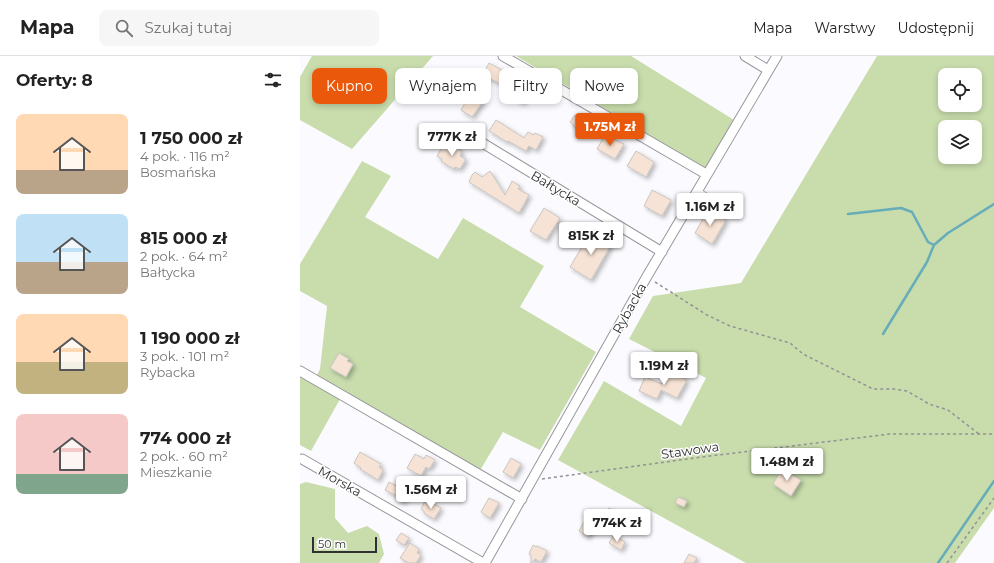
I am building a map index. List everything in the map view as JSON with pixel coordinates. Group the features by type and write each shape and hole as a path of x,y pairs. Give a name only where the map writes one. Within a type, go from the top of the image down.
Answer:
{"street":[{"path":"503,56 706,174"},
{"path":"745,56 768,70"},
{"name":"Rybacka","path":"484,563 522,499 706,174 777,56"},
{"name":"Bałtycka","path":"471,136 662,252"},
{"path":"300,371 522,499"},
{"name":"Morska","path":"301,460 484,563"}],"lane":[{"path":"697,190 738,215"}],"path":[{"path":"646,278 661,285 707,315 730,326 790,343 803,354 873,389 894,389 907,391 929,404 948,410 980,434"},
{"name":"Stawowa","path":"532,480 890,434 994,434"},
{"path":"948,563 994,498"}],"green space":[{"path":"312,56 433,56 423,68 395,68 395,100 352,149 300,120 300,77"},
{"path":"516,56 631,56 734,120 706,169 597,104 638,104 638,68 570,68 570,88 562,83 562,68 536,68"},
{"path":"877,56 994,56 994,508 955,563 746,563 558,460 604,381 681,426 706,378 629,339 653,296 741,283"},
{"path":"362,161 391,176 365,217 438,259 463,218 544,266 520,307 596,352 540,450 503,432 476,477 340,399 311,451 300,445 300,375 313,383 320,369 327,306 300,291 300,264"},
{"path":"306,482 335,489 335,518 348,533 367,526 379,534 384,554 379,563 300,563 300,484"}],"building":[{"path":"489,63 499,69 499,83 491,79 491,68 486,68"},
{"path":"464,104 481,104 472,117 461,110"},
{"path":"575,115 580,116 594,124 588,133 582,129 581,131 570,122"},
{"path":"496,120 524,138 528,132 534,135 535,133 543,137 536,150 529,146 526,151 489,131"},
{"path":"605,135 624,144 615,159 597,149"},
{"path":"452,145 462,151 460,156 466,159 460,169 455,167 454,169 441,161 442,159 437,156 443,146 449,150"},
{"path":"636,151 654,162 646,177 627,166"},
{"path":"490,171 505,195 512,181 520,186 518,189 529,195 519,213 469,182 475,172 482,177"},
{"path":"652,190 671,200 662,216 644,206"},
{"path":"544,208 560,218 546,240 530,231"},
{"path":"708,210 726,220 712,244 695,233"},
{"path":"590,233 611,245 591,280 570,267"},
{"path":"339,353 349,359 347,361 353,364 346,377 330,368"},
{"path":"669,371 687,380 677,398 661,390 657,399 639,391 645,377 662,384"},
{"path":"360,452 381,464 379,467 383,470 378,480 360,469 361,468 354,463"},
{"path":"415,454 424,459 426,455 435,460 429,469 426,467 421,476 407,468"},
{"path":"511,458 521,464 513,478 503,472"},
{"path":"782,469 801,480 791,496 773,484"},
{"path":"389,482 398,487 399,484 407,488 404,493 408,495 403,502 398,499 399,497 385,490"},
{"path":"678,497 687,501 684,507 675,503"},
{"path":"489,498 499,503 490,518 481,512"},
{"path":"425,501 441,508 434,519 424,513 421,509"},
{"path":"609,508 625,517 619,528 603,519"},
{"path":"585,520 595,525 588,537 579,531"},
{"path":"401,533 409,538 404,545 396,540"},
{"path":"614,535 625,542 621,550 609,543"},
{"path":"410,543 419,549 417,553 421,555 416,563 409,563 400,558"},
{"path":"533,545 547,551 541,562 535,559 531,563 531,555 529,554"},
{"path":"689,554 697,558 694,563 684,563"}],"waterway":[{"path":"883,334 927,262 934,245 948,233 994,204"},
{"path":"848,214 901,208 912,212 928,242 934,245"},
{"path":"938,563 994,481"}]}
